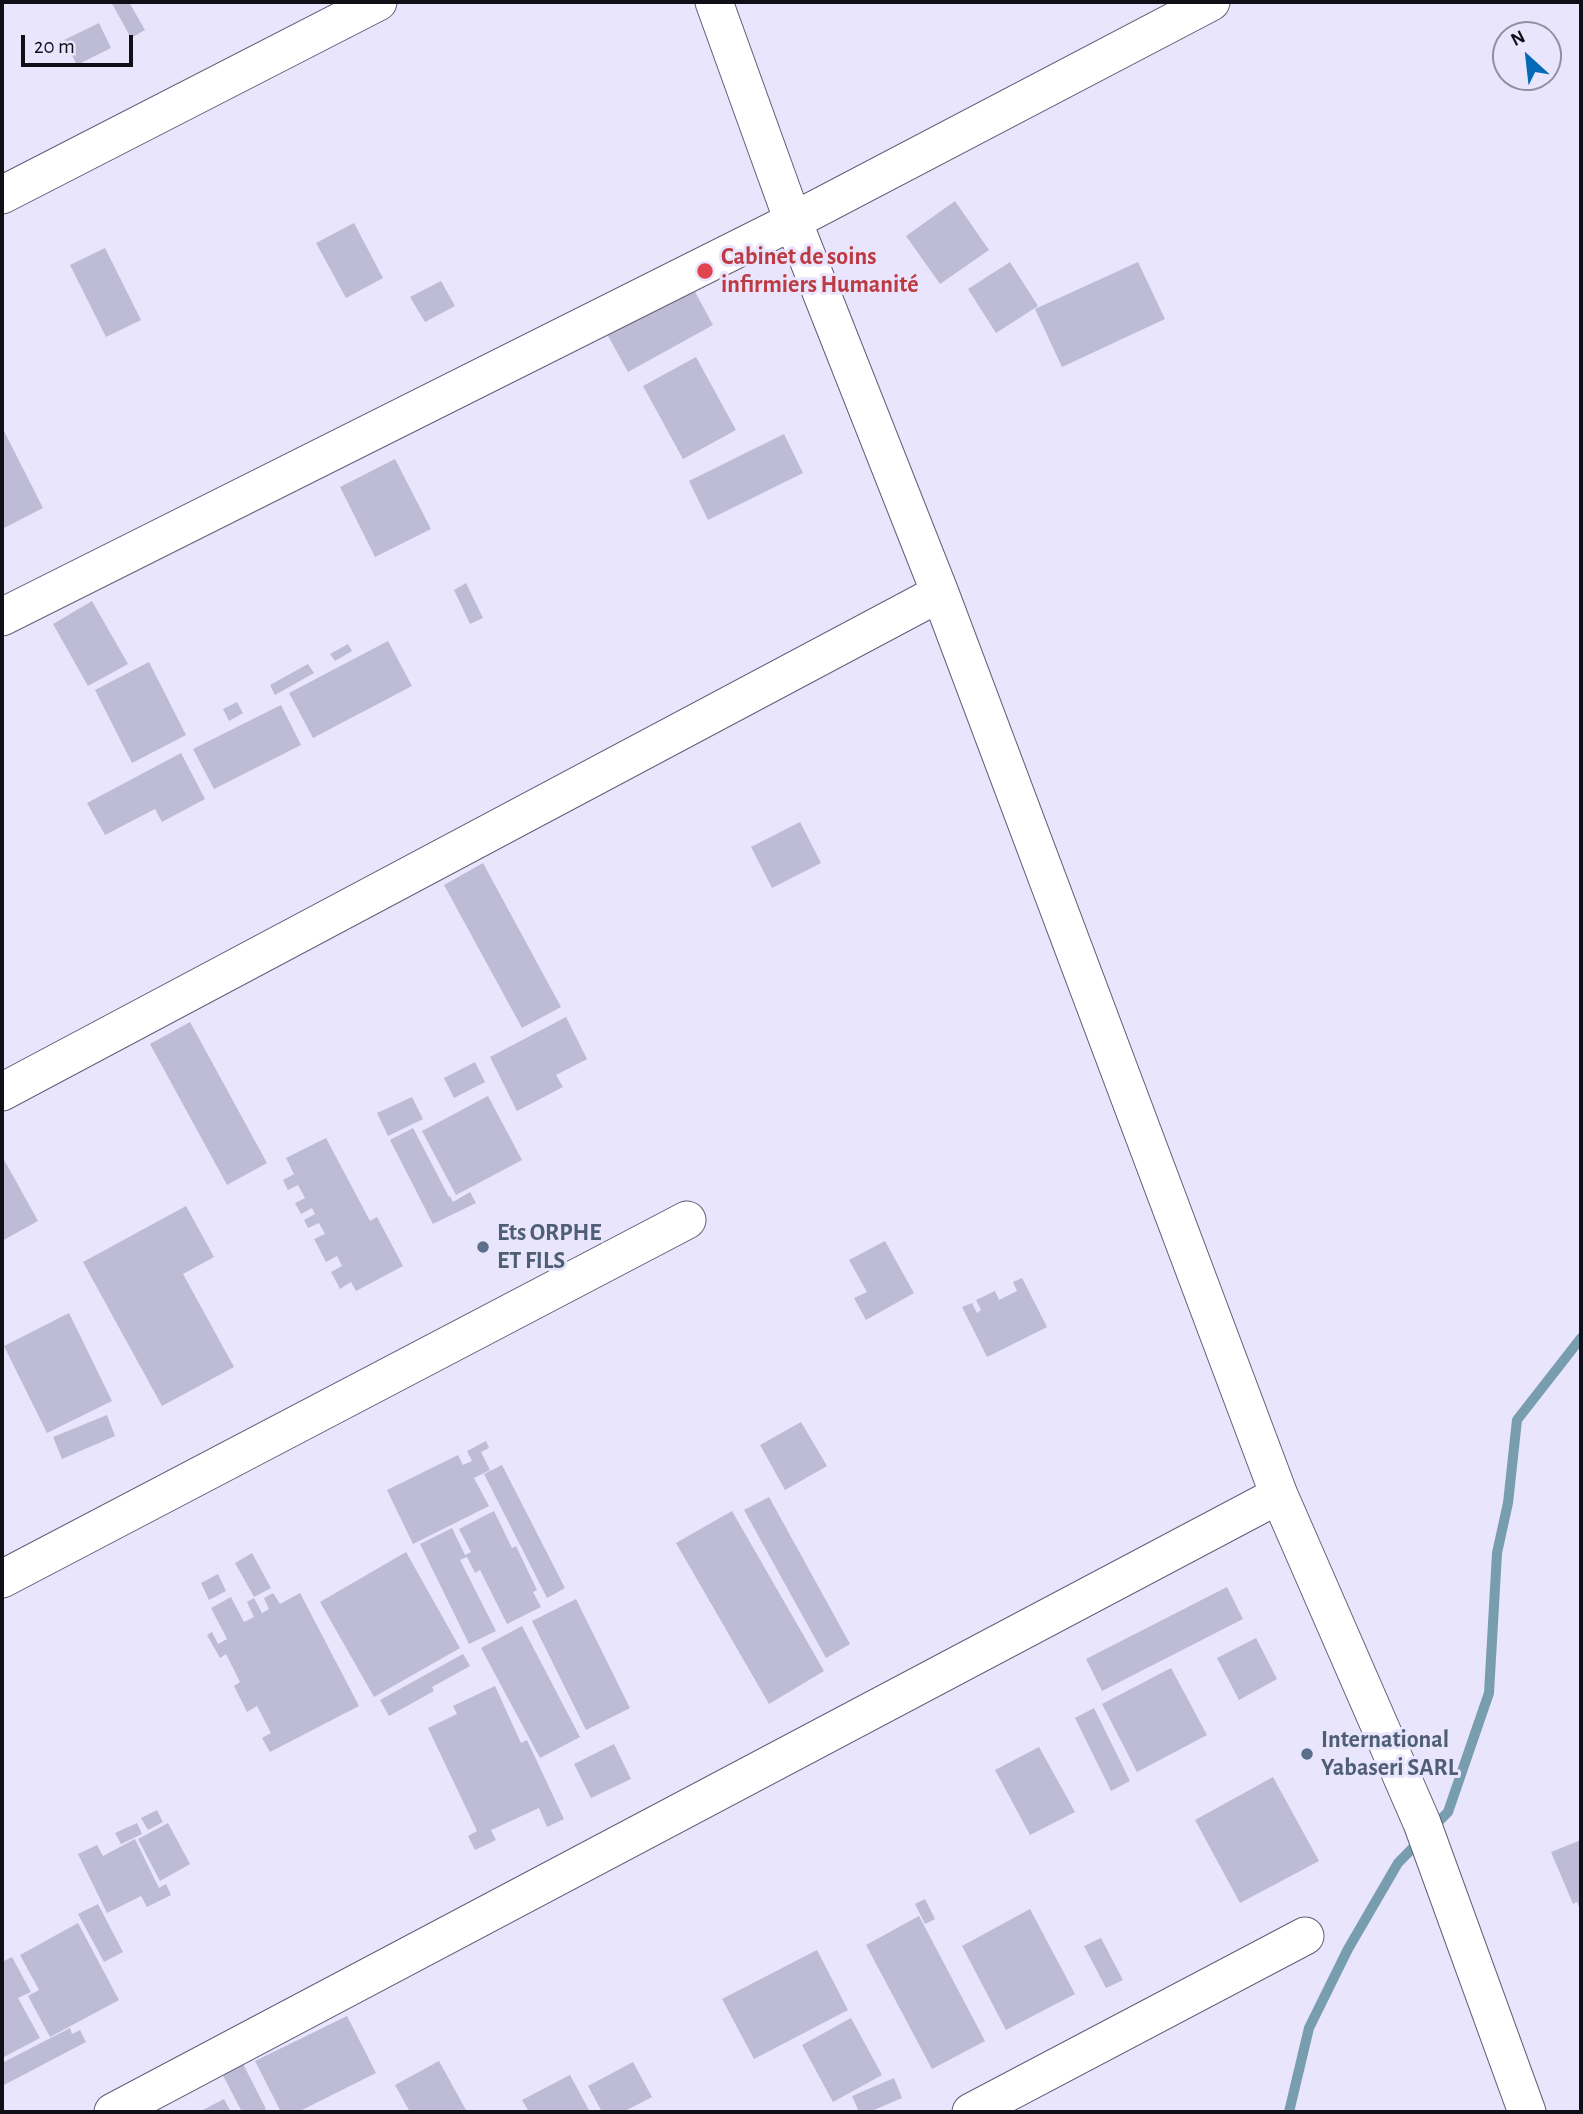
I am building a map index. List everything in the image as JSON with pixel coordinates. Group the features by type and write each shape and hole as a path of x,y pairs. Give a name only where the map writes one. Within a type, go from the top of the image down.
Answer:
{"street":[{"path":"2,195 379,2"},
{"path":"714,2 793,221 940,593 1279,1495 1422,1823 1527,2112"},
{"path":"2,617 793,221 1211,2"},
{"path":"2,1092 940,593"},
{"path":"2,1579 687,1220"},
{"path":"113,2112 1279,1495"},
{"path":"971,2112 1305,1936"}],"building":[{"path":"111,2 129,2 145,30 131,38"},
{"path":"99,23 111,48 77,65 64,40"},
{"path":"955,201 989,250 940,284 906,236"},
{"path":"354,223 383,278 346,298 316,243"},
{"path":"105,248 141,320 106,337 70,265"},
{"path":"1010,262 1038,306 996,333 968,289"},
{"path":"1138,262 1165,319 1062,367 1035,309"},
{"path":"688,279 713,325 628,372 602,325"},
{"path":"441,281 455,306 425,322 410,297"},
{"path":"696,357 736,430 683,459 643,386"},
{"path":"4,431 43,508 2,529 2,432"},
{"path":"784,434 803,473 708,520 689,481"},
{"path":"395,459 431,529 375,557 340,487"},
{"path":"466,583 483,618 470,624 454,590"},
{"path":"92,601 128,664 88,686 53,624"},
{"path":"388,641 412,686 313,738 289,693"},
{"path":"348,644 352,651 335,661 330,654"},
{"path":"149,662 186,735 132,763 95,690"},
{"path":"308,664 314,673 275,695 270,685"},
{"path":"237,702 243,713 229,721 223,709"},
{"path":"281,705 301,745 214,789 193,749"},
{"path":"181,753 205,799 162,822 155,809 105,835 87,803"},
{"path":"800,822 821,863 772,888 751,847"},
{"path":"483,863 561,1007 522,1028 444,885"},
{"path":"566,1017 587,1059 556,1075 563,1087 517,1111 490,1057"},
{"path":"190,1022 267,1163 227,1185 150,1044"},
{"path":"475,1062 485,1082 454,1098 444,1078"},
{"path":"488,1096 522,1160 456,1195 422,1131"},
{"path":"412,1097 423,1119 388,1136 377,1113"},
{"path":"413,1128 453,1202 470,1192 476,1203 433,1224 390,1140"},
{"path":"326,1138 370,1221 377,1217 403,1266 356,1291 351,1282 340,1289 331,1272 342,1266 337,1256 326,1262 314,1239 325,1234 319,1223 308,1228 304,1220 315,1214 312,1208 301,1214 295,1203 305,1198 298,1185 288,1190 283,1180 294,1174 286,1158"},
{"path":"2,1156 38,1221 2,1241"},
{"path":"186,1206 214,1257 183,1274 234,1367 162,1406 83,1262"},
{"path":"885,1241 914,1293 866,1320 854,1298 867,1292 849,1260"},
{"path":"1022,1278 1047,1327 987,1357 962,1307 972,1303 977,1313 981,1310 976,1300 995,1291 999,1300 1017,1291 1013,1282"},
{"path":"69,1313 112,1401 47,1433 4,1346"},
{"path":"107,1415 115,1436 62,1459 53,1437"},
{"path":"801,1422 827,1466 785,1490 760,1445"},
{"path":"486,1441 489,1448 481,1452 490,1470 474,1478 489,1506 413,1544 387,1490 458,1455 463,1465 472,1461 467,1451"},
{"path":"502,1465 565,1588 547,1598 484,1474"},
{"path":"769,1497 850,1644 826,1658 744,1510"},
{"path":"494,1511 512,1548 516,1546 537,1590 533,1592 541,1607 507,1624 480,1570 475,1573 467,1557 460,1560 496,1631 469,1644 420,1544 452,1528 465,1555 471,1552 459,1529"},
{"path":"732,1511 824,1671 769,1704 676,1543"},
{"path":"406,1552 460,1648 374,1697 320,1602"},
{"path":"252,1553 271,1588 254,1597 235,1563"},
{"path":"218,1574 226,1591 209,1600 201,1583"},
{"path":"1227,1587 1243,1619 1102,1691 1086,1659"},
{"path":"273,1593 280,1604 300,1593 359,1706 270,1752 262,1738 271,1733 257,1706 247,1712 234,1686 240,1682 226,1654 220,1658 207,1635 212,1632 218,1644 227,1639 211,1608 231,1597 244,1622 254,1617 247,1602 254,1598 262,1613 269,1609 264,1598"},
{"path":"576,1599 630,1708 586,1730 532,1621"},
{"path":"522,1626 580,1737 540,1758 481,1648"},
{"path":"1256,1638 1277,1679 1239,1700 1217,1658"},
{"path":"463,1654 470,1666 432,1687 434,1691 389,1716 380,1700"},
{"path":"1171,1668 1207,1735 1137,1772 1102,1704"},
{"path":"495,1686 521,1743 527,1740 564,1819 547,1827 539,1808 491,1830 496,1840 475,1850 468,1836 477,1831 428,1728 457,1714 453,1706"},
{"path":"1094,1708 1130,1781 1111,1791 1075,1718"},
{"path":"614,1744 631,1779 591,1798 574,1764"},
{"path":"1039,1747 1075,1812 1030,1835 995,1770"},
{"path":"1273,1777 1319,1861 1240,1903 1195,1820"},
{"path":"157,1810 163,1822 148,1830 141,1818"},
{"path":"137,1823 142,1834 121,1844 115,1833"},
{"path":"168,1823 190,1864 160,1881 138,1839"},
{"path":"135,1839 159,1888 166,1884 171,1895 147,1907 141,1896 107,1913 78,1854 97,1845 103,1856"},
{"path":"1581,1840 1581,1912 1577,1902 1573,1904 1551,1852"},
{"path":"925,1899 935,1919 925,1924 915,1904"},
{"path":"98,1904 123,1952 104,1962 78,1914"},
{"path":"1030,1909 1075,1994 1006,2030 962,1946"},
{"path":"919,1916 985,2041 932,2069 866,1945"},
{"path":"78,1923 119,2000 50,2037 28,1996 39,1990 20,1955"},
{"path":"1101,1938 1123,1980 1106,1988 1084,1946"},
{"path":"817,1950 848,2010 754,2059 722,1999"},
{"path":"12,1957 31,1992 18,1998 40,2038 2,2058 2,1962"},
{"path":"347,2016 376,2073 298,2112 281,2112 255,2061"},
{"path":"851,2018 882,2075 833,2102 802,2045"},
{"path":"70,2028 72,2034 80,2030 86,2042 4,2085 2,2063"},
{"path":"236,2050 266,2109 260,2112 242,2112 215,2060"},
{"path":"439,2061 467,2112 410,2112 395,2085"},
{"path":"633,2062 652,2097 623,2112 602,2112 588,2086"},
{"path":"570,2075 590,2112 529,2112 522,2100"},
{"path":"894,2078 902,2098 869,2112 859,2112 852,2096"},
{"path":"224,2099 231,2112 199,2112"}],"waterway":[{"path":"1289,2112 1309,2028 1348,1949 1398,1863 1448,1812 1489,1693 1497,1553 1508,1503 1517,1420 1581,1338"}],"place":[{"name":"Cabinet de soins infirmiers Humanité","path":"705,271"},
{"name":"Ets ORPHE ET FILS","path":"483,1247"},
{"name":"International Yabaseri SARL","path":"1307,1754"}]}
